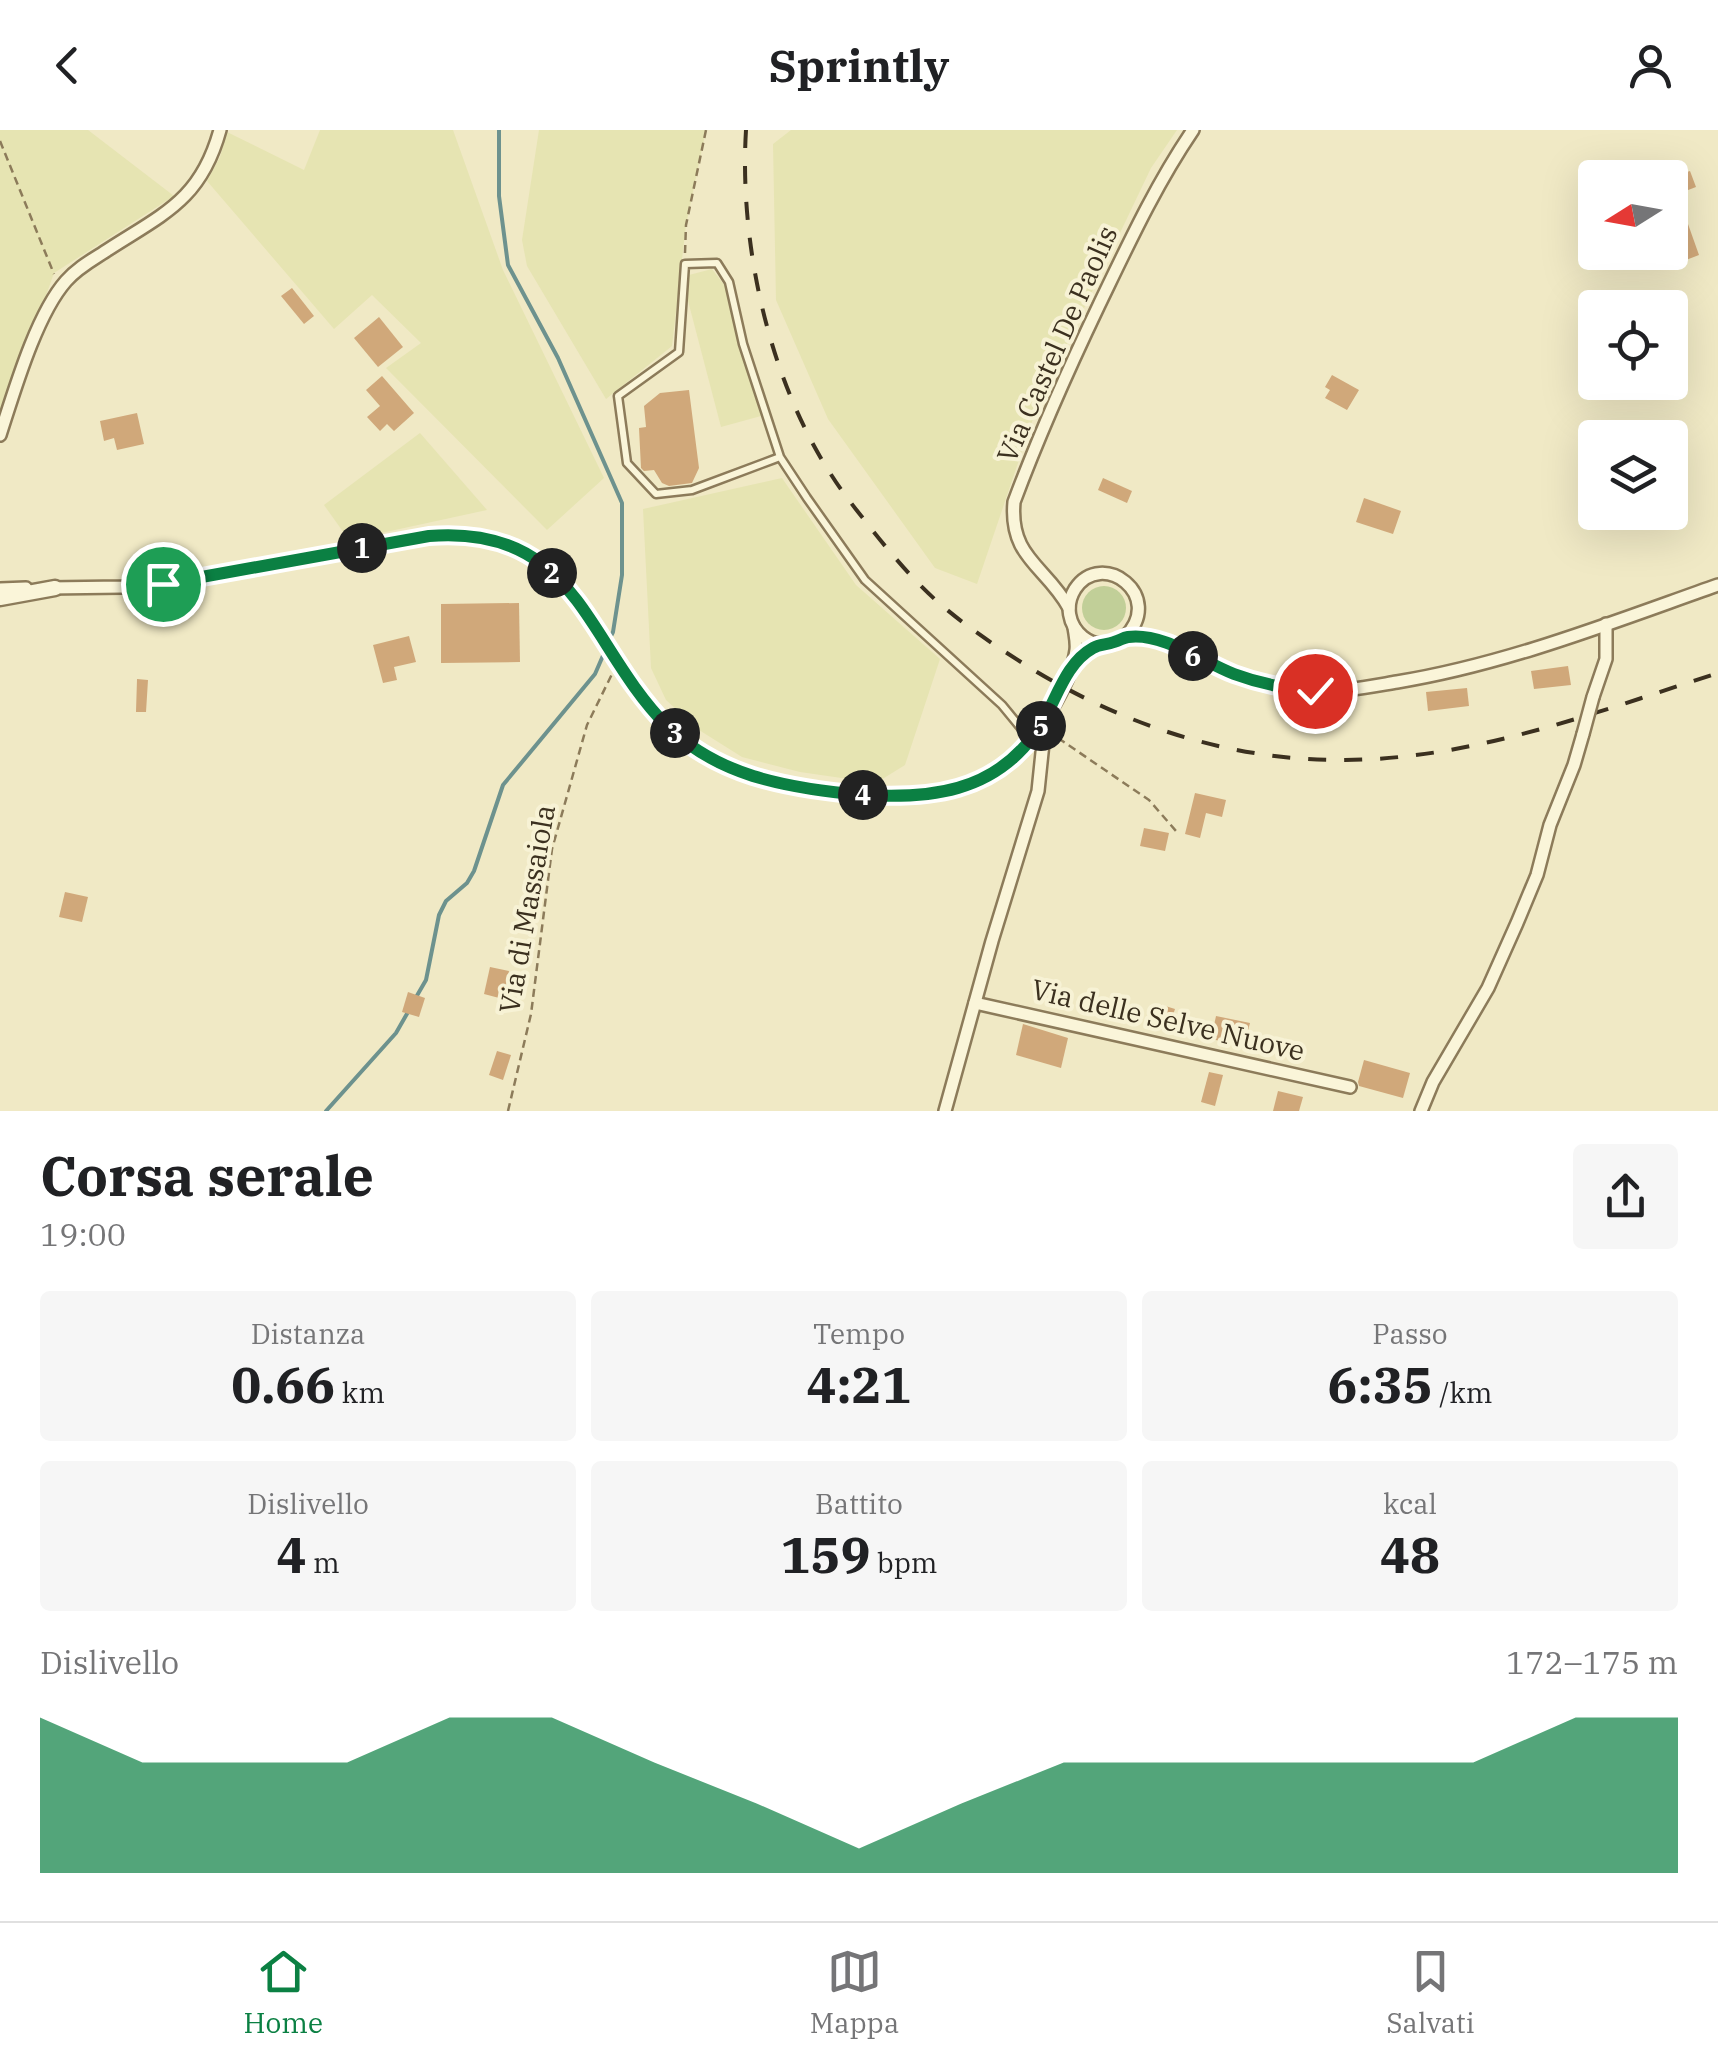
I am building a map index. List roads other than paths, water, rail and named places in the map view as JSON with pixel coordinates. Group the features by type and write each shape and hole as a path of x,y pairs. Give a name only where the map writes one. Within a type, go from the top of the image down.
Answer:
{"street":[{"path":"0,436 42,321 60,288 81,267 184,198 204,173 220,130"},
{"name":"Via Castel De Paolis","path":"1069,608 1061,593 1022,549 1013,518 1014,502 1048,413 1144,211 1193,130"},
{"path":"0,589 177,582 408,539 466,534 502,542 540,563 575,596 658,717 692,746 751,775 806,789 893,797 960,788 1014,758 1045,724 1073,664 1077,645 1069,608 1073,592 1083,580"},
{"path":"1049,580 1060,583 1112,574 1129,584 1138,601 1137,621 1125,637"},
{"path":"1074,627 1081,636 1102,644 1125,637 1148,637 1258,682 1331,692 1455,671 1718,585"},
{"path":"0,598 55,588"},
{"path":"1137,621 1167,643"},
{"path":"1421,1111 1433,1082 1488,988 1536,875 1606,658 1606,624"},
{"path":"1073,664 1088,650 1102,644"},
{"path":"945,1111 1036,798 1045,724"},
{"name":"Via delle Selve Nuove","path":"976,1003 1350,1087"}],"lane":[{"path":"780,457 692,490 656,494 626,463 618,396 679,352 685,264 717,263 729,282 743,344 780,457 865,580 1002,706 1030,740"}],"waterway":[{"path":"499,130 499,196 508,265 558,358 622,503 622,575 608,642"},
{"path":"415,999 426,980 439,915 446,901 467,883 474,871 503,785 595,674 605,651"},
{"path":"326,1111 396,1033 408,1012"}],"railway":[{"path":"746,130 748,219 763,310 775,354 810,438 847,497 921,586 974,631 1037,672 1109,710 1185,737 1264,755 1345,760 1393,758 1488,742 1718,673"}]}
